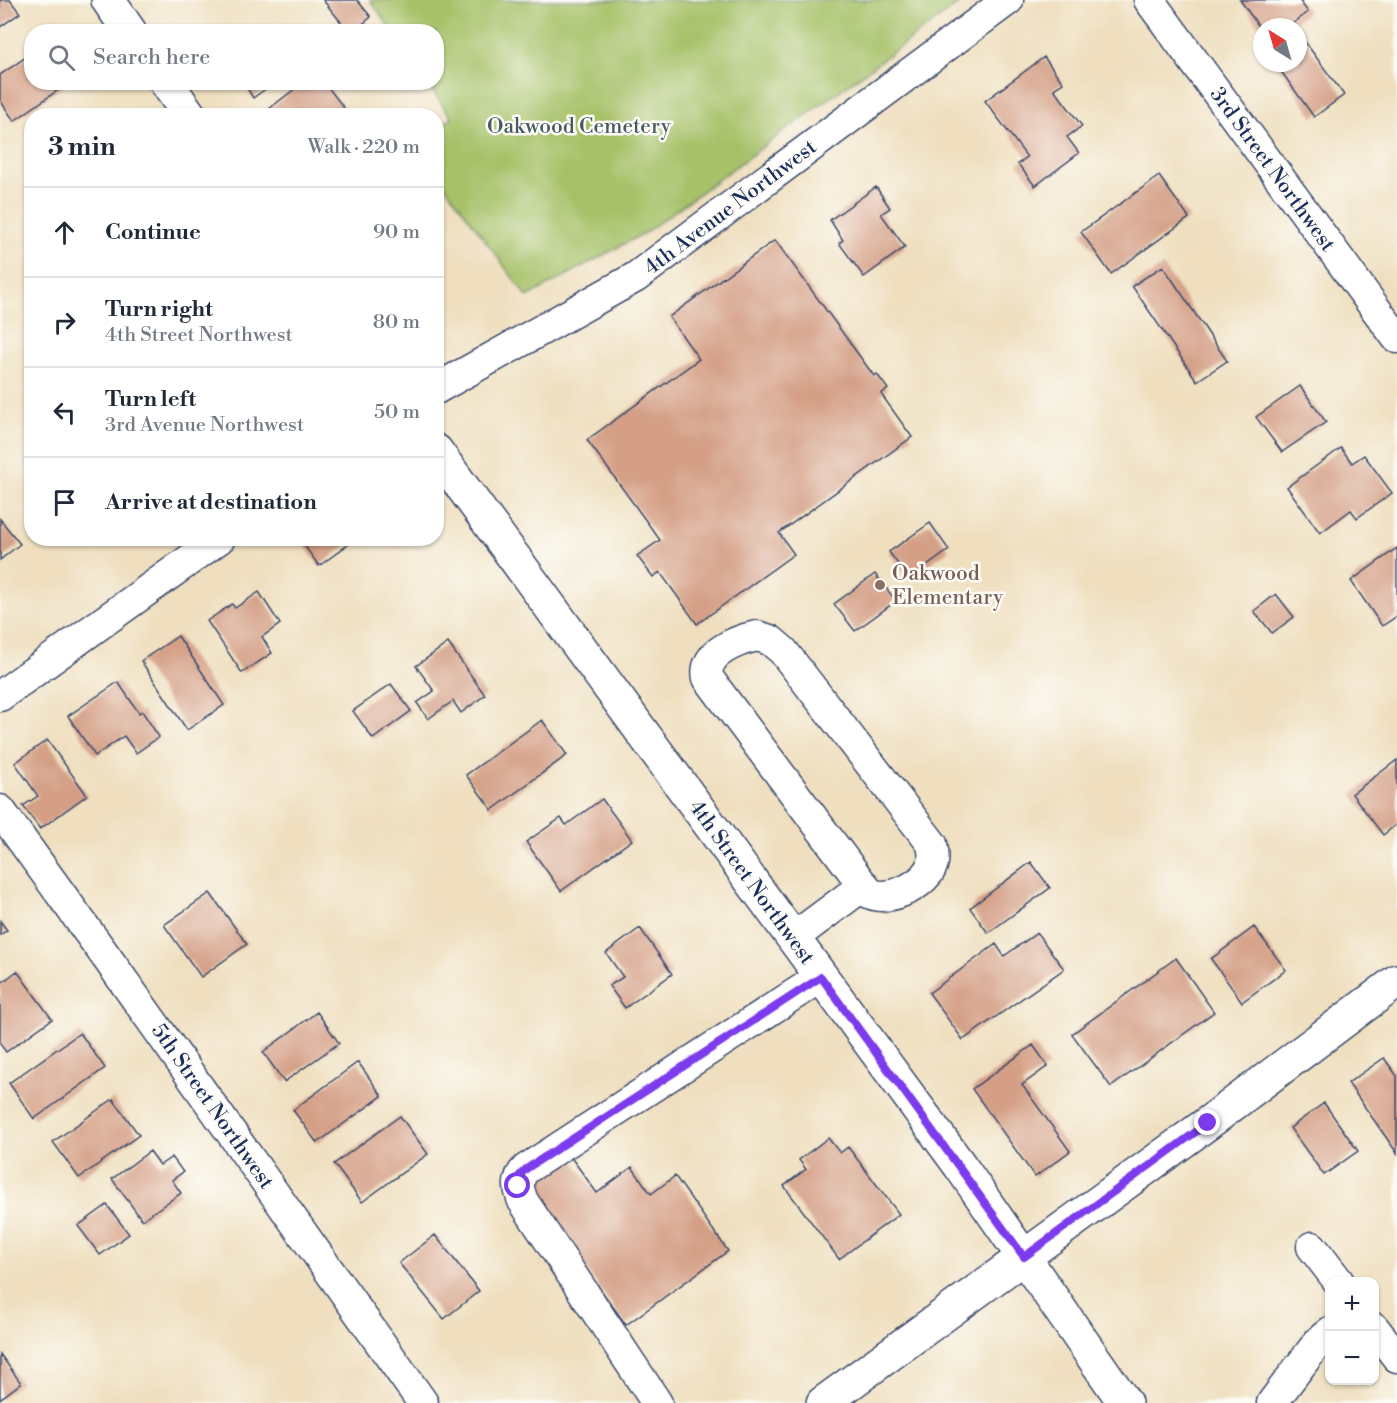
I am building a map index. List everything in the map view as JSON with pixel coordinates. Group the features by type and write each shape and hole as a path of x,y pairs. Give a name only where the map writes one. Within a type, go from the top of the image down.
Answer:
{"main road":[{"path":"108,0 124,24"},
{"path":"172,90 184,108"},
{"name":"4th Street Northwest","path":"444,462 1024,1257 1125,1403"},
{"path":"837,1399 1024,1257 1397,981"}],"street":[{"name":"4th Avenue Northwest","path":"444,385 636,277 1008,0"},
{"name":"3rd Street Northwest","path":"1149,0 1397,338"},
{"path":"0,696 209,546"},
{"path":"758,636 770,640 783,651 932,844 934,855 929,873 906,890 889,896 877,897 869,893 864,885 708,678 706,670 709,662 741,639 758,636"},
{"name":"5th Street Northwest","path":"0,810 423,1403"},
{"path":"793,938 864,885"},
{"path":"657,1403 523,1201 518,1180 526,1169 821,977"},
{"path":"1312,1247 1336,1277"},
{"path":"1376,1331 1397,1357"},
{"path":"1272,1403 1325,1336"}],"green space":[{"name":"Oakwood Cemetery","path":"370,0 964,0 646,232 527,297 444,184 444,123 452,118 432,90 444,90 444,24 387,24"}],"building":[{"path":"0,0 10,0 20,13 0,27"},
{"path":"323,0 357,0 371,17 363,24 342,24"},
{"path":"1240,0 1299,0 1308,12 1300,18 1253,18"},
{"path":"1307,45 1344,95 1314,117 1282,72 1307,72"},
{"path":"1044,57 1063,83 1054,89 1082,126 1067,137 1079,153 1035,186 1018,164 1027,157 985,101"},
{"path":"24,58 24,90 58,90 33,108 24,108 24,114 14,121 0,100 0,75"},
{"path":"248,90 264,90 253,98"},
{"path":"294,90 330,90 344,108 270,108"},
{"path":"1159,176 1189,218 1111,274 1081,232"},
{"path":"876,187 890,208 881,214 905,247 864,277 839,243 843,240 830,220"},
{"path":"775,240 874,376 877,374 888,389 881,394 912,437 779,533 794,554 697,624 660,572 653,577 637,556 660,540 587,440 699,359 669,317"},
{"path":"1163,266 1227,361 1197,381 1132,286"},
{"path":"1300,386 1326,422 1282,452 1256,417"},
{"path":"1341,448 1352,463 1364,455 1392,493 1357,518 1351,510 1320,533 1287,487"},
{"path":"0,519 20,544 0,560"},
{"path":"930,523 949,550 909,579 889,552"},
{"path":"305,546 346,546 319,566"},
{"path":"1397,548 1397,616 1382,626 1351,581"},
{"path":"875,574 896,601 855,631 834,604"},
{"path":"259,592 280,624 262,637 272,653 242,673 207,621 232,604 235,608"},
{"path":"1276,594 1294,617 1272,633 1254,611"},
{"path":"178,636 224,705 187,730 141,661"},
{"path":"448,643 485,695 461,713 453,701 428,719 417,703 434,691 416,666"},
{"path":"118,682 139,713 142,711 159,737 136,753 124,736 95,756 68,716"},
{"path":"391,684 411,711 373,739 353,711"},
{"path":"542,720 567,755 492,810 466,775"},
{"path":"47,740 87,795 40,829 23,806 38,796 15,763"},
{"path":"1397,760 1397,824 1383,835 1352,794"},
{"path":"602,799 632,840 561,891 526,842 561,818 566,825"},
{"path":"1031,862 1050,888 988,933 970,908"},
{"path":"210,893 247,944 201,977 164,925"},
{"path":"0,921 7,930 0,935"},
{"path":"1254,927 1286,970 1242,1002 1211,959"},
{"path":"640,928 672,974 625,1008 609,986 623,977 606,953"},
{"path":"1037,933 1064,969 963,1040 929,993 996,944 1004,956"},
{"path":"1176,958 1214,1012 1111,1087 1072,1034"},
{"path":"17,971 52,1019 6,1052 0,1044 0,984"},
{"path":"317,1012 339,1043 284,1082 263,1052"},
{"path":"80,1033 105,1068 34,1119 9,1083"},
{"path":"1033,1045 1048,1066 1022,1085 1070,1151 1035,1177 972,1089"},
{"path":"1384,1058 1397,1076 1397,1153 1348,1083"},
{"path":"358,1062 382,1096 317,1143 293,1110"},
{"path":"113,1099 139,1135 79,1178 53,1142"},
{"path":"1324,1103 1358,1151 1324,1175 1290,1128"},
{"path":"400,1116 428,1154 362,1202 334,1164"},
{"path":"828,1138 840,1153 848,1147 899,1214 839,1259 784,1186 806,1169 799,1160"},
{"path":"150,1151 160,1165 172,1157 183,1172 172,1180 181,1193 142,1220 112,1179"},
{"path":"570,1156 597,1193 632,1167 651,1194 675,1176 728,1251 626,1325 527,1187"},
{"path":"107,1205 129,1234 100,1255 78,1226"},
{"path":"435,1235 479,1291 444,1319 399,1263"},
{"path":"0,1354 21,1383 0,1399"}],"place":[{"name":"Oakwood Elementary","path":"880,585"}],"route":[{"path":"518,1186 520,1175 526,1169 821,977 961,1167 1024,1257 1208,1123"}]}
